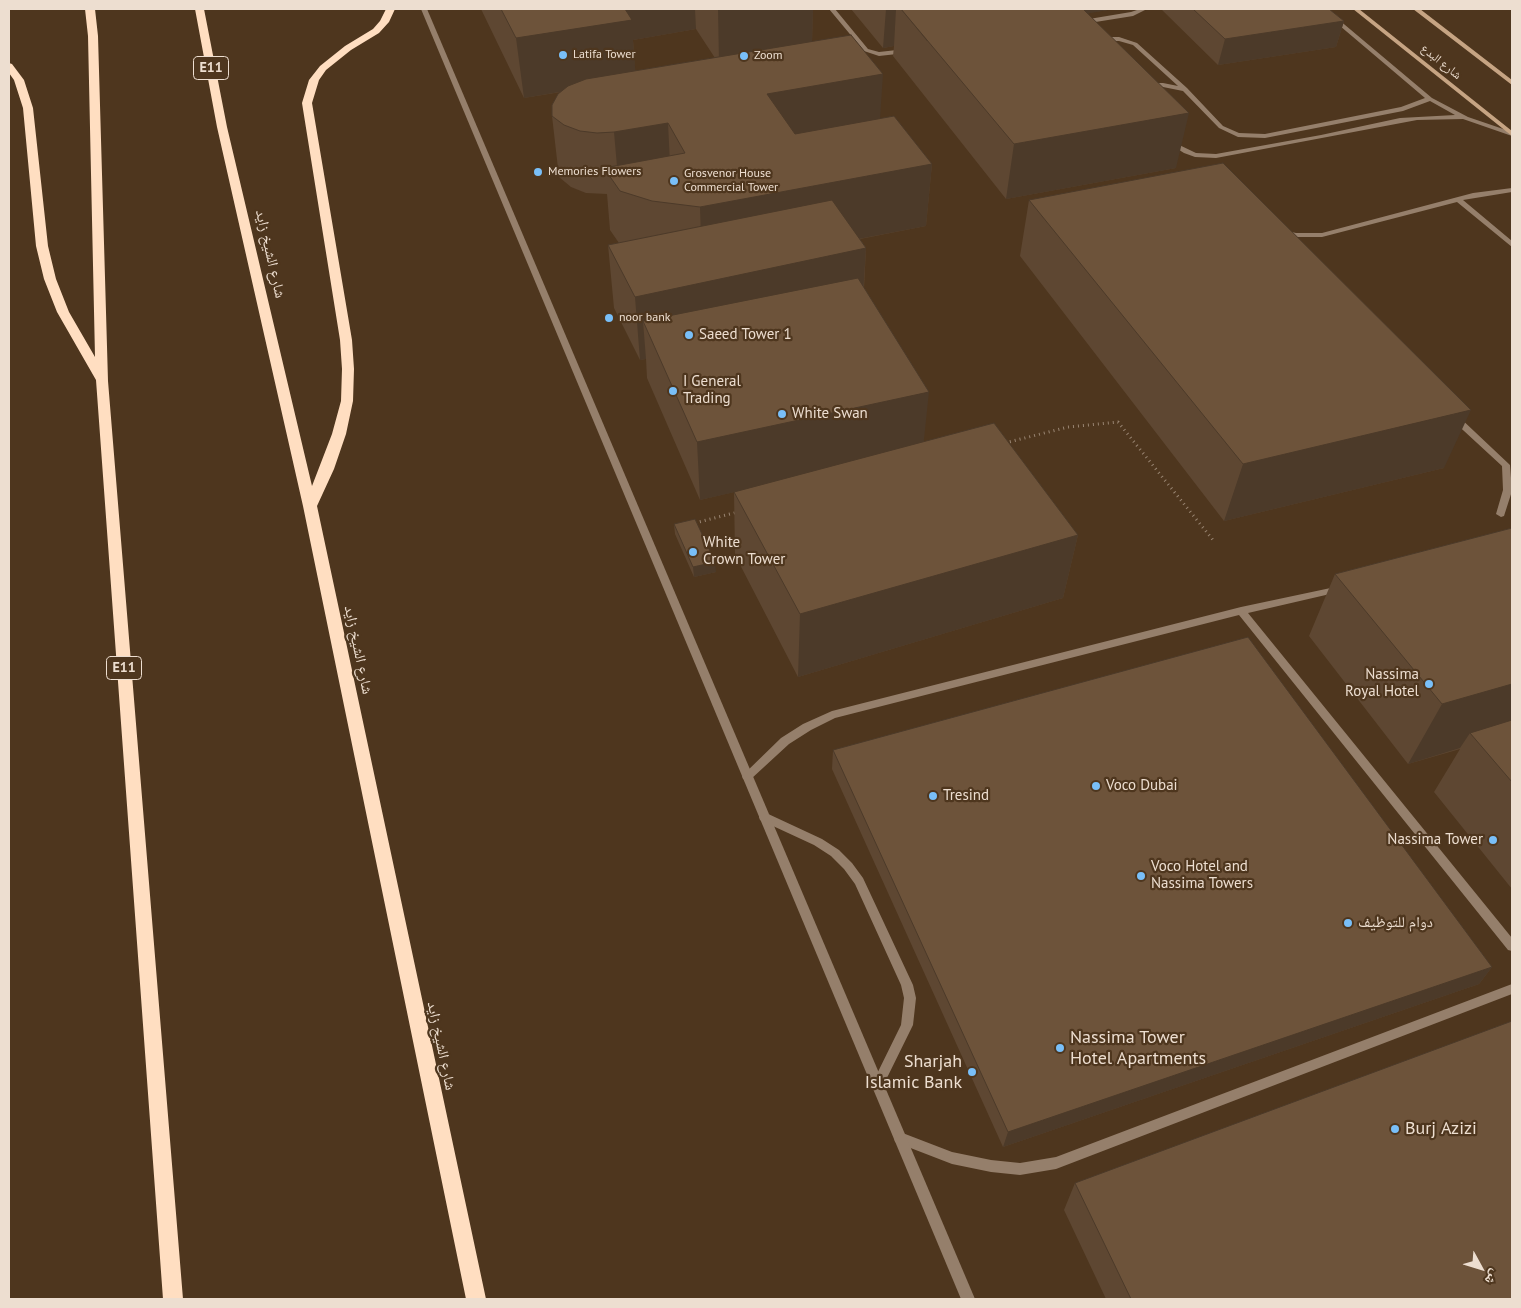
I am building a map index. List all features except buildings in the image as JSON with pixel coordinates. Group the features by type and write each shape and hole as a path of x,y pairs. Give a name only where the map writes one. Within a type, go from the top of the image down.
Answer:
{"highway":[{"name":"E11","path":"90,9 93,36 102,380 173,1299"},
{"name":"شارع الشيخ زايد","path":"199,9 222,127 310,506 476,1299"},
{"path":"310,506 328,469 339,434 346,401 348,369 346,340 307,102 314,80 323,68 348,48 376,31 384,22 390,9"},
{"path":"9,66 19,80 28,108 42,246 50,278 63,312 102,380"}],"main road":[{"name":"شارع البدع","path":"1356,9 1512,134"},
{"name":"شارع البدع","path":"1416,9 1512,83"}],"street":[{"path":"424,9 968,1299"},
{"path":"832,9 866,50 886,54 912,50"},
{"path":"1075,23 1132,14 1144,9"},
{"path":"1323,9 1430,99 1464,117 1512,134"},
{"path":"1093,41 1119,39 1135,44 1185,89 1221,127 1229,132 1249,137 1265,136 1403,109 1430,99"},
{"path":"1142,86 1163,85 1185,89"},
{"path":"1165,137 1177,148 1195,155 1206,156 1418,118 1464,117"},
{"path":"1265,136 1274,145"},
{"path":"1273,229 1296,235 1322,236 1458,199 1489,192 1512,190"},
{"path":"1458,199 1512,244"},
{"path":"1451,414 1509,465 1508,490 1502,514"},
{"path":"747,776 785,740 832,715 1241,611 1348,587"},
{"path":"1241,611 1512,946"},
{"path":"764,817 818,842 835,853 848,866 859,881 907,985 910,998 907,1025 878,1084"},
{"path":"900,1138 952,1158 991,1166 1020,1169 1056,1163 1512,988"}],"path":[{"path":"1001,445 1068,428 1118,422 1213,540"},
{"path":"695,523 743,511"}],"place":[{"name":"Latifa Tower","path":"563,55"},
{"name":"Zoom","path":"744,56"},
{"name":"Memories Flowers","path":"538,172"},
{"name":"Grosvenor House Commercial Tower","path":"674,181"},
{"name":"noor bank","path":"609,318"},
{"name":"Saeed Tower 1","path":"689,335"},
{"name":"I General Trading","path":"673,391"},
{"name":"White Swan","path":"782,414"},
{"name":"White Crown Tower","path":"693,552"},
{"name":"Nassima Royal Hotel","path":"1429,684"},
{"name":"Voco Dubai","path":"1096,786"},
{"name":"Tresind","path":"933,796"},
{"name":"Nassima Tower","path":"1493,840"},
{"name":"Voco Hotel and Nassima Towers","path":"1141,876"},
{"name":"دوام للتوظيف","path":"1348,923"},
{"name":"Nassima Tower Hotel Apartments","path":"1060,1048"},
{"name":"Sharjah Islamic Bank","path":"972,1072"},
{"name":"Burj Azizi","path":"1395,1129"}]}
